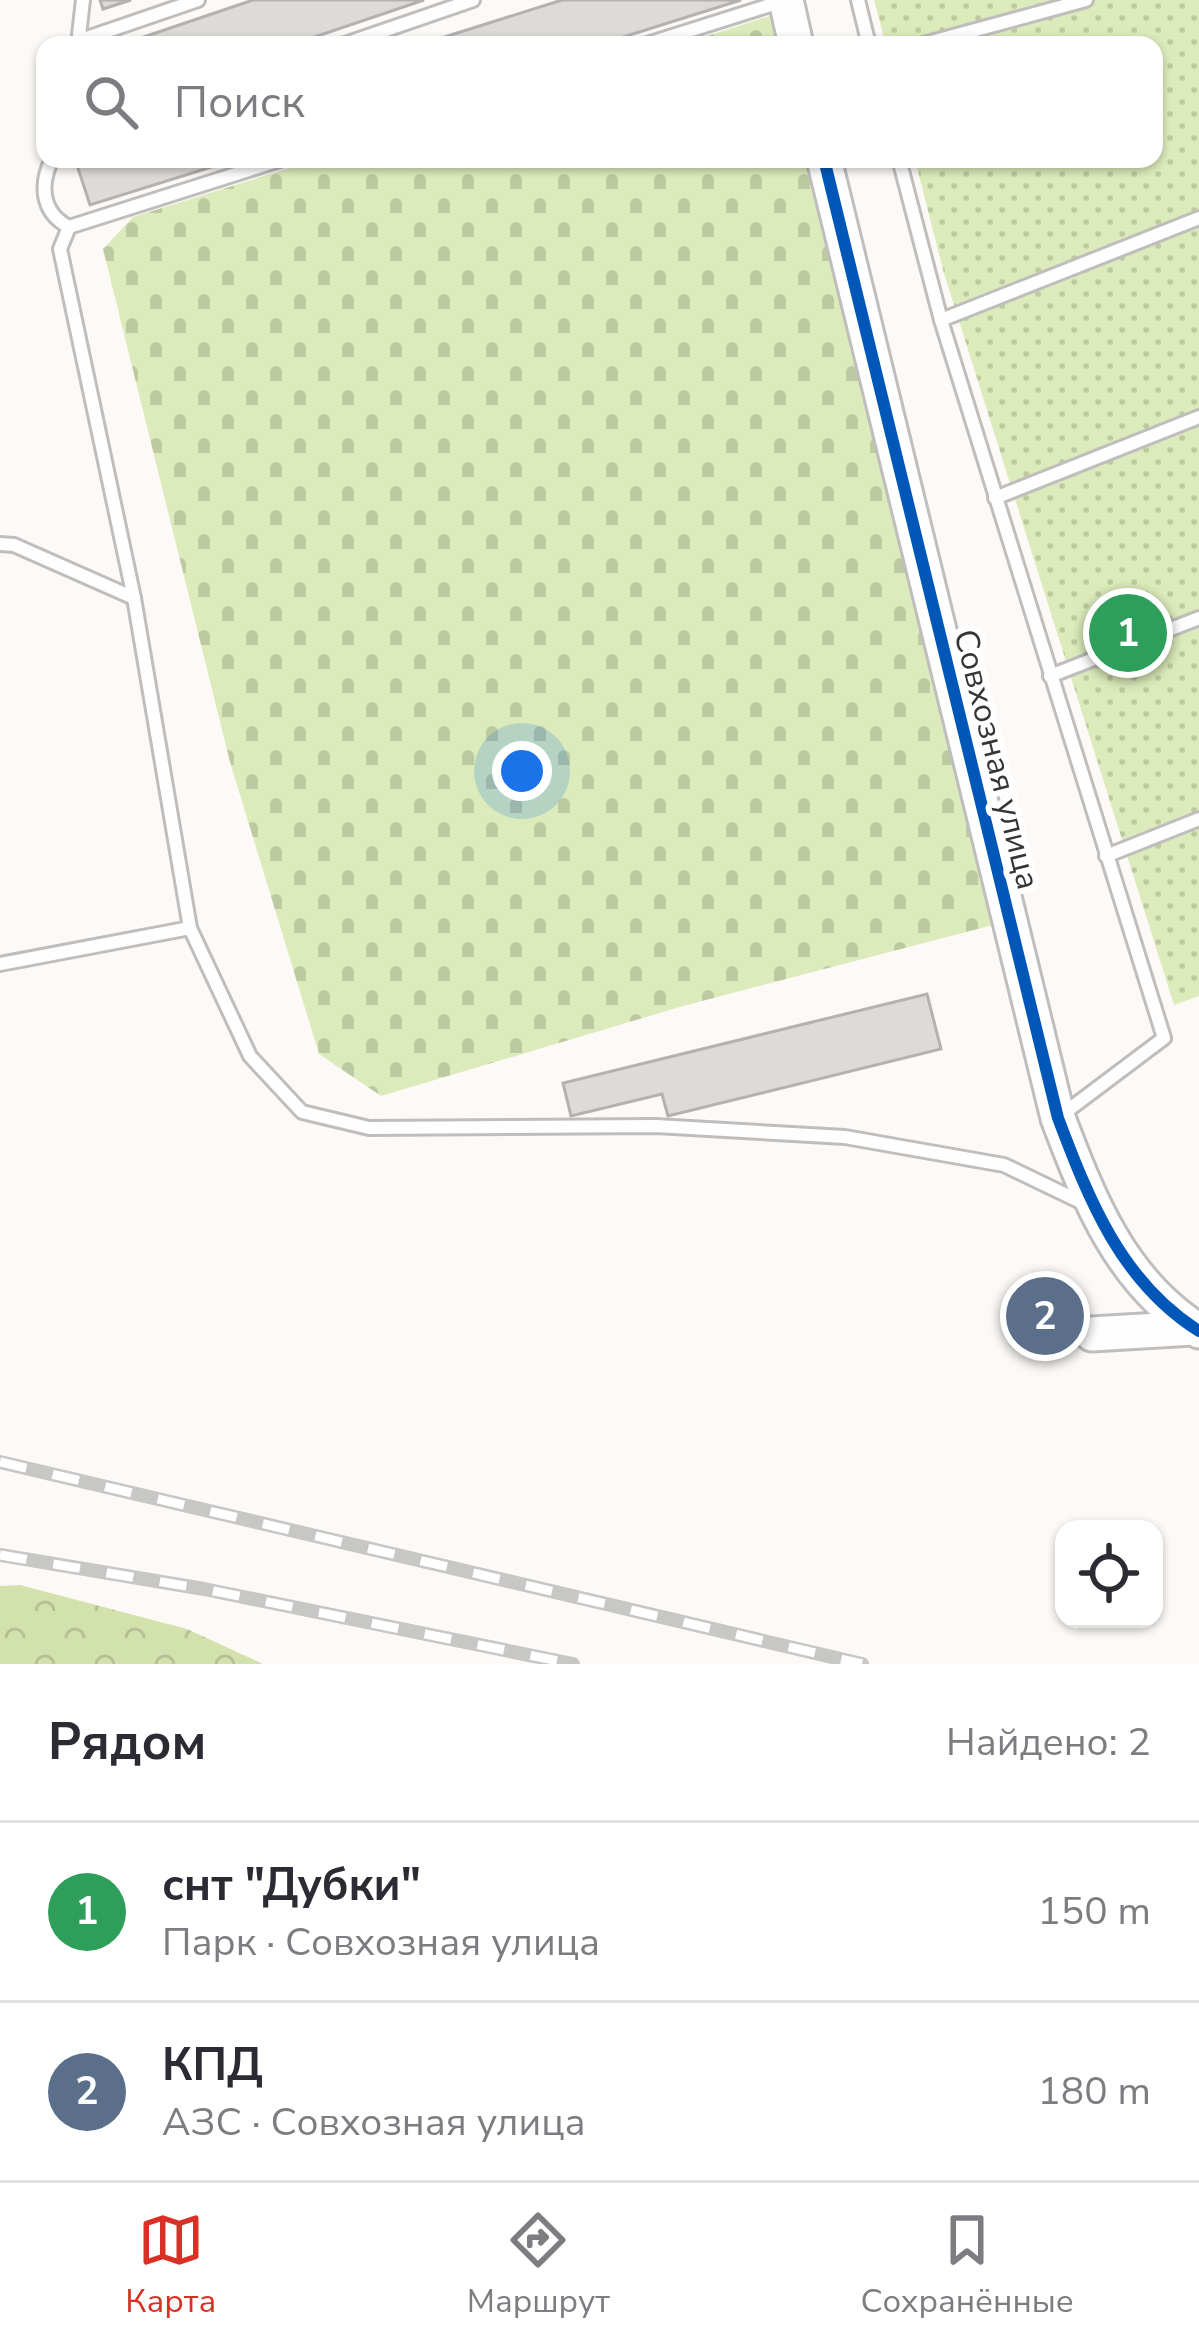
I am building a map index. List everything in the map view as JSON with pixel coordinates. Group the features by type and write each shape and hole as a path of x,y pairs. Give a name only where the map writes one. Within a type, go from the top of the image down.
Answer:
{"street":[{"path":"786,0 794,36"},
{"name":"Совхозная улица","path":"826,168 1058,1118 1092,1207 1140,1280 1196,1330"},
{"path":"1092,1334 1196,1330"}],"lane":[{"path":"80,36 83,0"},
{"path":"98,36 198,0"},
{"path":"368,36 473,0"},
{"path":"672,36 786,0"},
{"path":"858,0 867,36"},
{"path":"953,36 1086,0"},
{"path":"51,168 45,205 50,216 68,227 255,168"},
{"path":"901,168 941,320 1164,1038 1058,1118"},
{"path":"941,320 1199,218"},
{"path":"68,227 60,249 134,598 190,928 250,1056 302,1112 369,1128 656,1126 845,1137 1004,1165 1092,1207"},
{"path":"995,498 1199,417"},
{"path":"0,544 14,545 134,598"},
{"path":"1051,676 1199,618"},
{"path":"1106,856 1199,819"},
{"path":"0,964 190,928"}],"green space":[{"path":"874,0 1199,0 1199,996 1174,1005 943,270 917,168 1163,168 1163,36 884,36"},
{"path":"776,14 781,36 707,36"},
{"path":"289,168 812,168 993,925 683,1006 381,1096 319,1054 230,762 103,249 133,217"},
{"path":"20,1585 187,1629 263,1664 0,1664 0,1586"}],"building":[{"path":"100,0 131,0 103,9"},
{"path":"253,0 424,0 318,36 147,36"},
{"path":"562,0 741,0 627,36 448,36"},
{"path":"78,168 208,168 90,205"},
{"path":"927,994 941,1049 668,1116 662,1094 571,1116 563,1083"}],"railway":[{"path":"0,1462 862,1664"},
{"path":"0,1555 204,1589 573,1664"}],"cycle path":[{"path":"826,168 1058,1118 1096,1209 1128,1264 1148,1289 1199,1331"}],"place":[{"name":"снт \"Дубки\"","path":"1128,633"},
{"name":"КПД","path":"1045,1316"}]}
